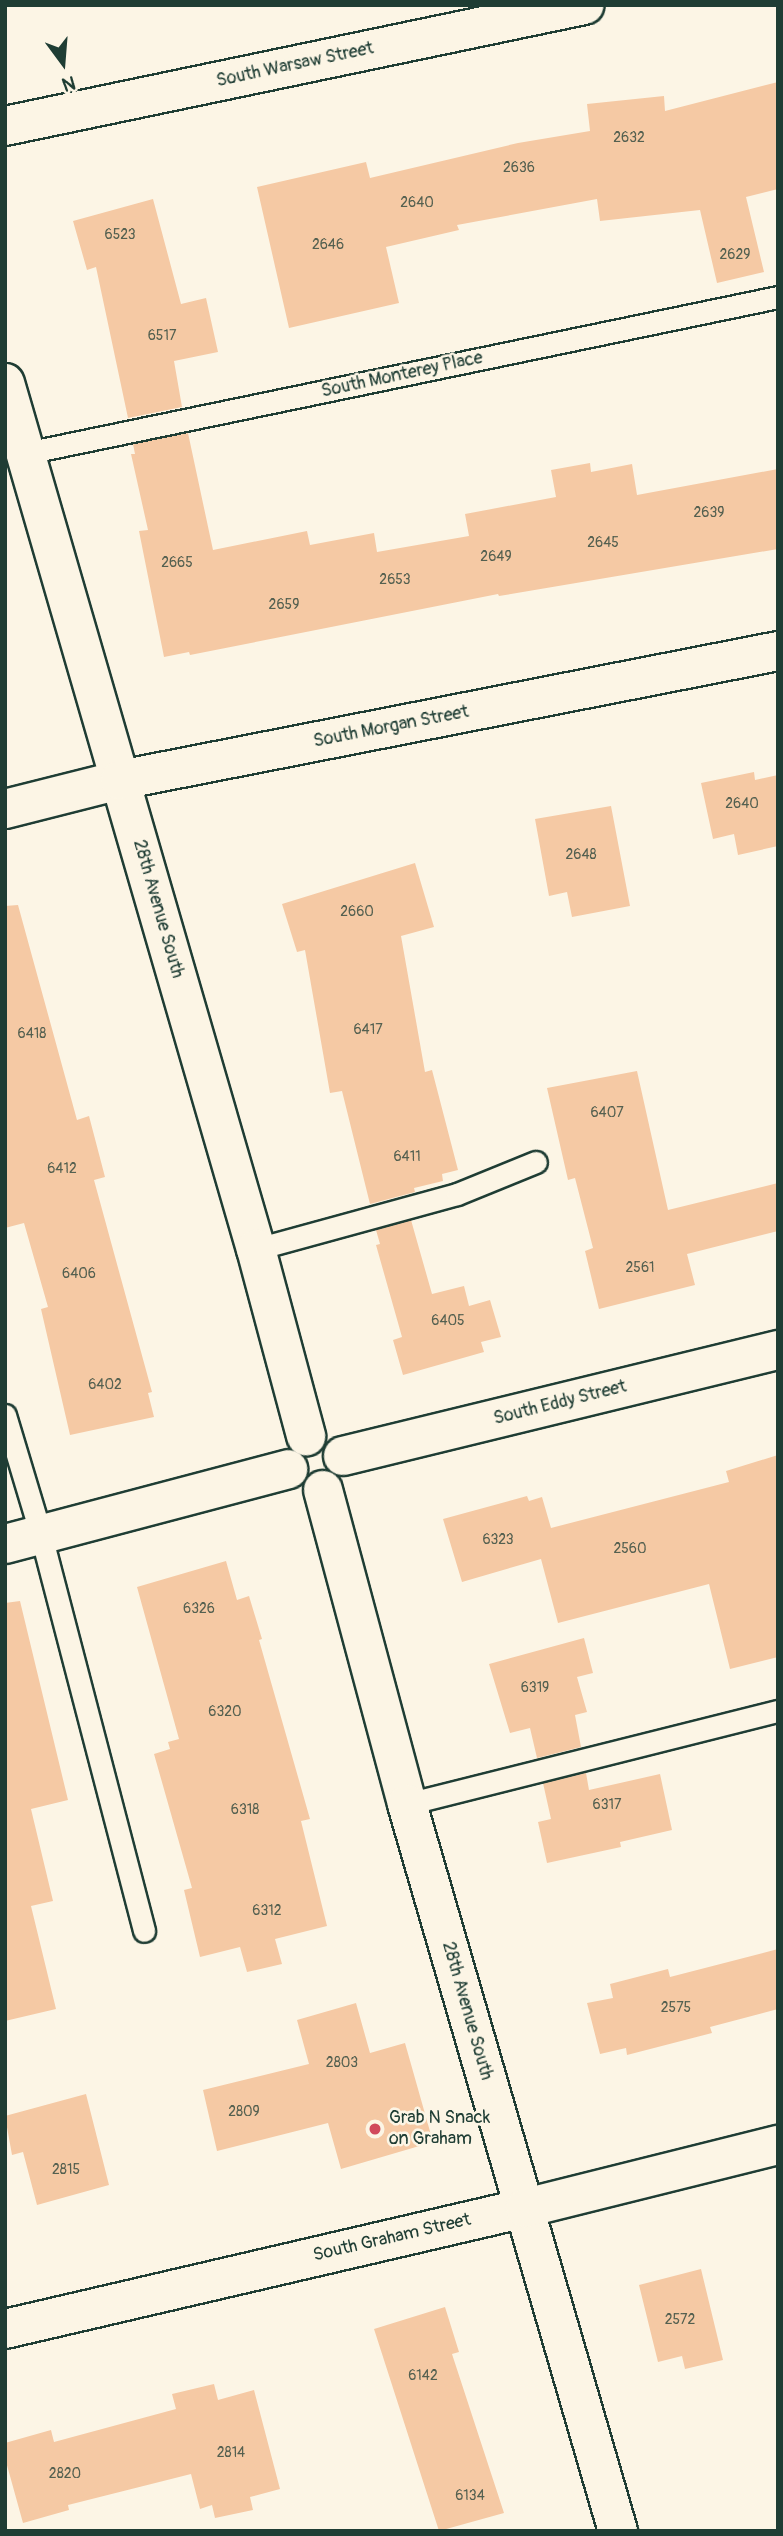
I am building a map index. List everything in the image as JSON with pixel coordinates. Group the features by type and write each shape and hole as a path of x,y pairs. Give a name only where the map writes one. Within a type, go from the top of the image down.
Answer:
{"street":[{"name":"South Warsaw Street","path":"5,126 584,5"},
{"name":"28th Avenue South","path":"5,383 256,1249 306,1436"},
{"name":"South Morgan Street","path":"5,809 120,780 778,651"},
{"name":"South Eddy Street","path":"343,1456 778,1350"},
{"path":"324,1435 338,1446 343,1456 339,1479 323,1490 304,1488 295,1482 288,1469 288,1455 292,1447 306,1436 324,1435"},
{"path":"23,1539 288,1469"},
{"name":"28th Avenue South","path":"323,1490 407,1804 618,2531"},
{"name":"South Graham Street","path":"5,2329 525,2208 778,2145"}],"lane":[{"name":"South Monterey Place","path":"26,453 778,297"},
{"path":"256,1249 457,1194 536,1163"},
{"path":"5,1415 23,1539 144,1931"},
{"path":"407,1804 778,1711"}],"building":[{"path":"778,82 778,189 746,197 764,272 717,283 700,210 600,221 597,199 457,225 459,230 386,247 399,303 289,328 257,187 366,162 370,178 518,143 590,131 587,104 664,96 665,111"},
{"path":"153,199 181,304 206,298 218,352 174,361 182,407 128,418 96,267 87,270 73,221"},
{"path":"188,433 213,550 307,531 310,545 374,533 377,552 469,536 465,514 556,497 551,470 590,463 591,472 632,464 637,495 778,469 778,549 499,596 498,594 190,655 189,652 164,657 139,531 148,530 131,454 135,454 133,444"},
{"path":"754,772 755,780 778,775 778,846 738,855 734,834 713,839 701,783"},
{"path":"611,806 630,906 572,917 567,892 549,896 535,819"},
{"path":"415,863 434,927 401,936 425,1072 432,1070 458,1170 442,1174 443,1181 414,1188 415,1192 370,1204 342,1091 330,1093 305,950 297,952 282,904"},
{"path":"18,905 77,1120 89,1116 105,1177 94,1180 152,1392 148,1393 154,1417 70,1435 41,1309 48,1307 24,1223 5,1228 5,906"},
{"path":"637,1071 668,1210 778,1183 778,1231 687,1254 695,1285 599,1309 585,1251 593,1248 575,1178 568,1180 547,1088"},
{"path":"411,1220 432,1294 464,1286 469,1306 490,1300 501,1337 481,1342 484,1352 403,1375 393,1340 402,1337 376,1245 380,1244 376,1230"},
{"path":"778,1455 778,1657 730,1669 709,1584 558,1623 541,1559 462,1582 443,1519 527,1496 529,1501 542,1497 551,1528 729,1482 726,1471"},
{"path":"226,1561 237,1600 249,1596 262,1639 259,1640 310,1819 301,1821 327,1926 275,1939 282,1964 247,1972 240,1947 200,1957 184,1890 192,1888 154,1754 170,1749 168,1742 179,1739 137,1587"},
{"path":"20,1601 68,1800 31,1809 53,1901 31,1906 56,2009 5,2021 5,1603"},
{"path":"584,1638 593,1673 577,1677 587,1712 575,1715 581,1747 537,1758 530,1728 510,1733 489,1664"},
{"path":"586,1773 589,1790 660,1774 672,1830 620,1842 621,1847 547,1863 538,1822 551,1819 543,1783"},
{"path":"778,1949 778,2009 710,2027 712,2033 627,2055 626,2048 600,2054 587,2003 613,1998 610,1984 668,1969 670,1977"},
{"path":"356,2003 370,2053 405,2043 433,2142 341,2169 328,2123 217,2151 203,2090 309,2064 297,2020"},
{"path":"86,2094 109,2185 37,2205 23,2152 12,2155 5,2116"},
{"path":"701,2269 723,2360 685,2369 682,2356 658,2362 639,2285"},
{"path":"445,2307 459,2352 452,2354 504,2513 439,2531 374,2329"},
{"path":"214,2384 218,2400 254,2390 280,2489 250,2497 253,2510 215,2518 212,2505 200,2509 191,2474 68,2505 69,2510 23,2523 5,2458 5,2443 51,2430 54,2442 176,2409 172,2394"}],"place":[{"name":"Grab N Snack on Graham","path":"375,2129"}]}
